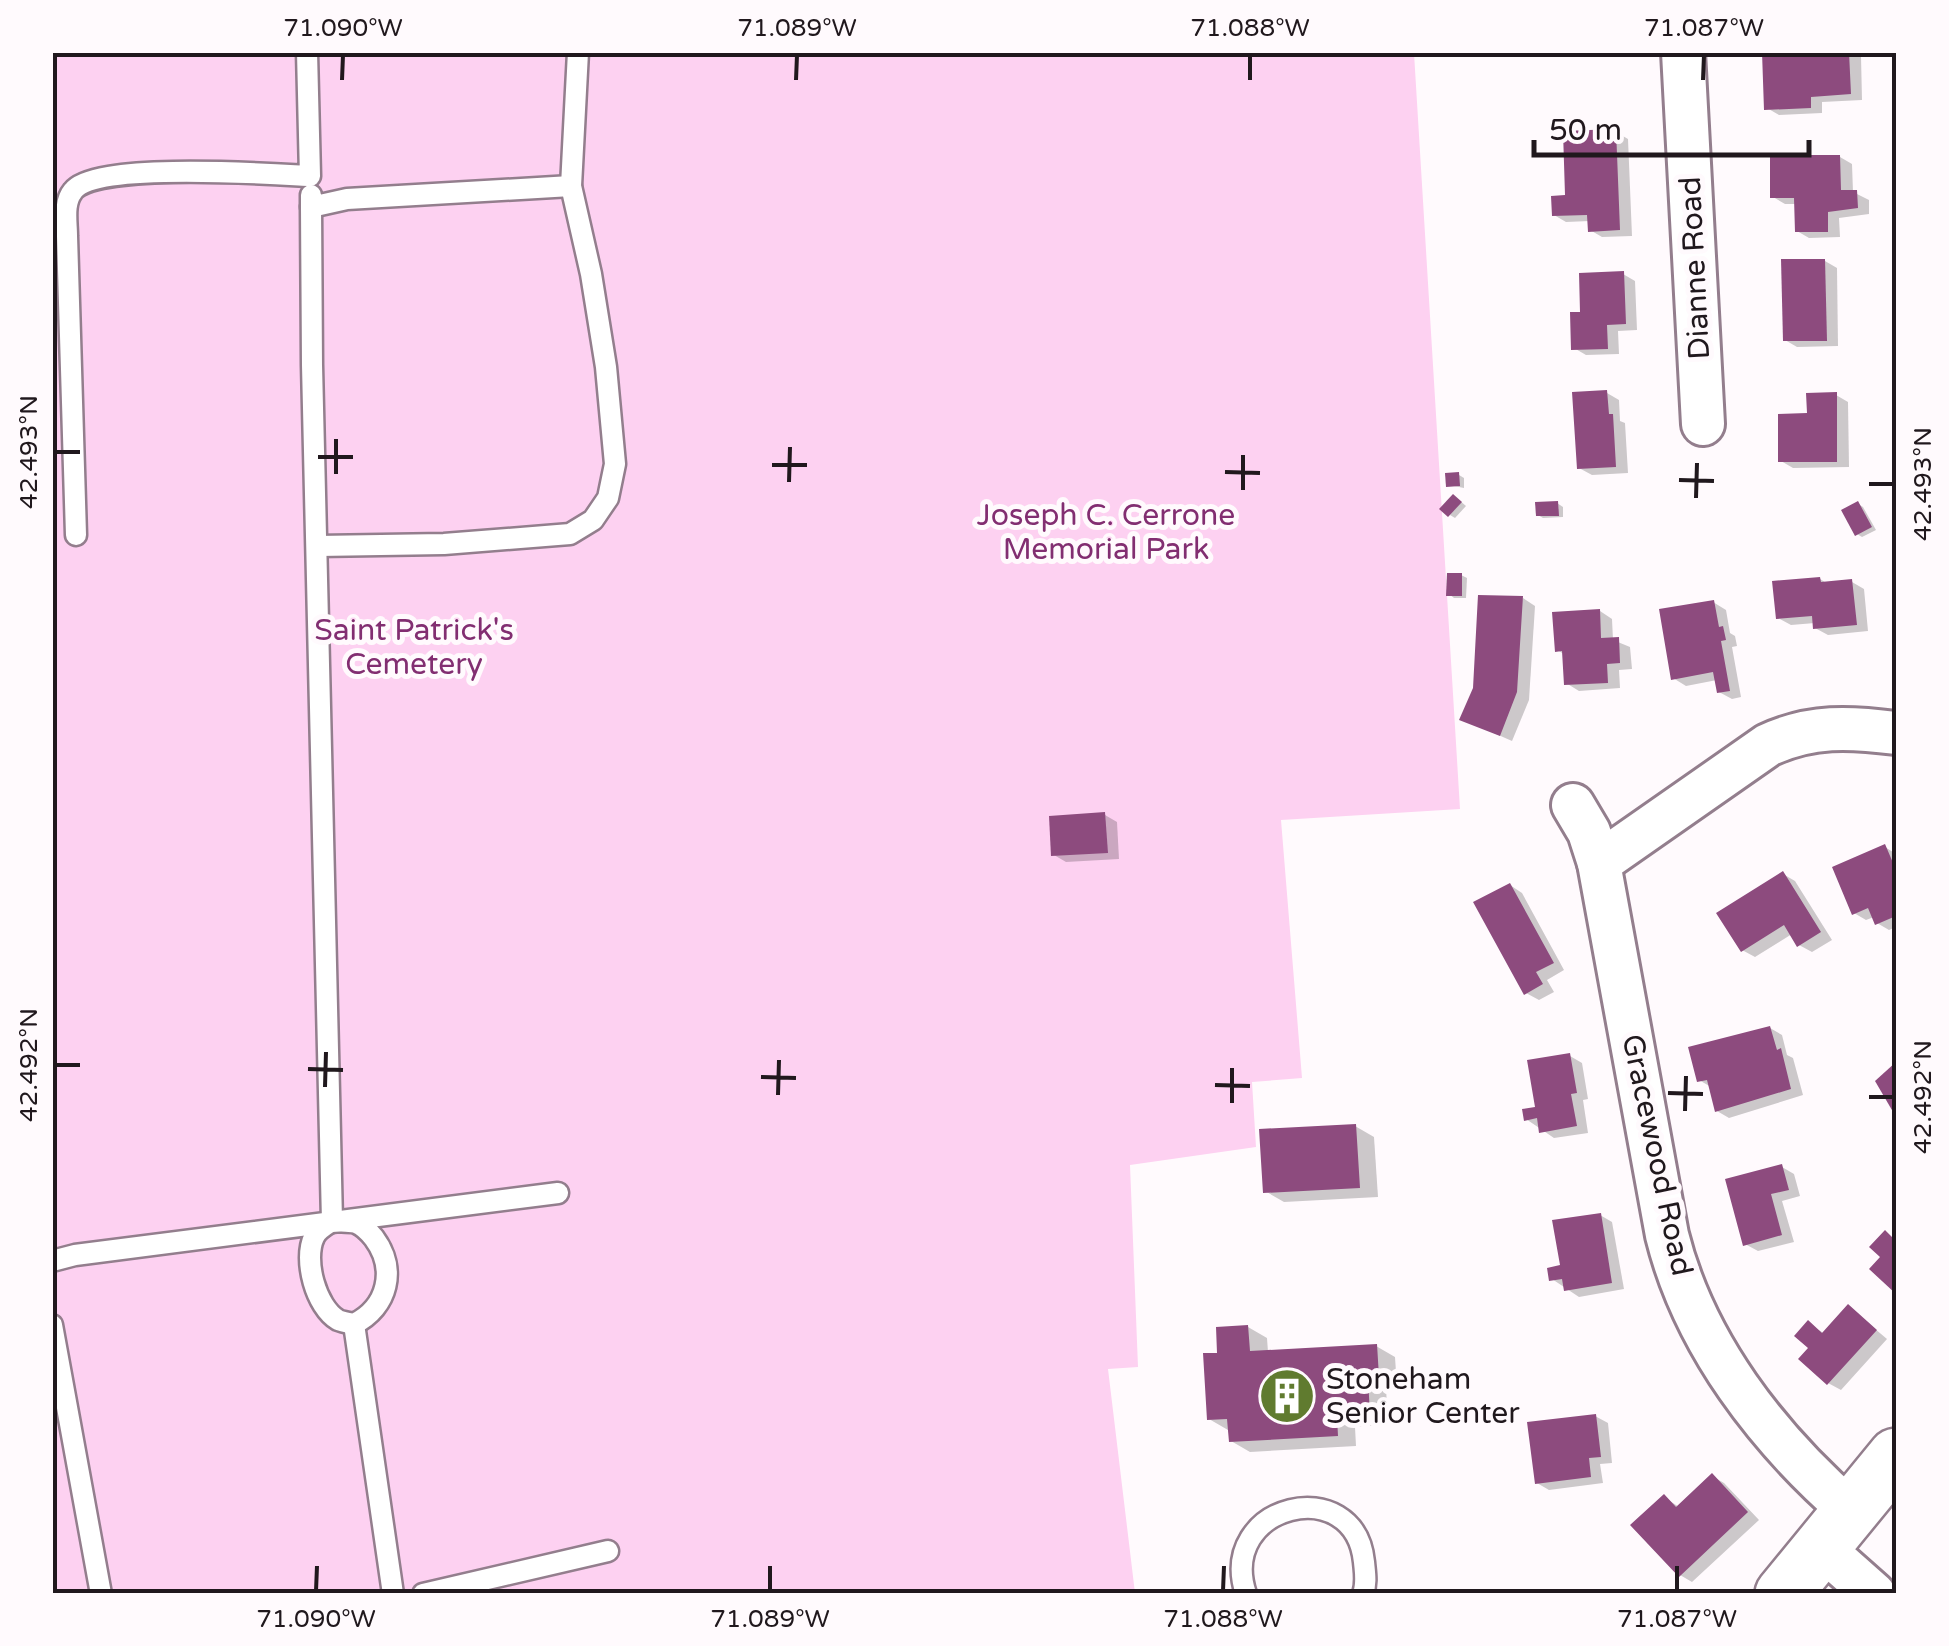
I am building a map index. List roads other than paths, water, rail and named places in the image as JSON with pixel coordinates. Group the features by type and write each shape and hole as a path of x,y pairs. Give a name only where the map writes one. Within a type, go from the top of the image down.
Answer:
{"main road":[{"path":"1783,1594 1896,1456"}],"street":[{"name":"Dianne Road","path":"1683,52 1703,424"},
{"path":"1599,863 1768,745 1788,736 1834,728 1896,733"},
{"name":"Gracewood Road","path":"1573,805 1589,832 1599,863 1667,1235 1680,1278 1706,1336 1760,1415 1810,1476 1874,1594"}],"lane":[{"path":"308,52 332,1221 314,1238 310,1256 314,1282 326,1308 338,1320 354,1324 371,1316 382,1300 387,1284 382,1249 368,1230 332,1221"},
{"path":"318,546 444,544 570,534 582,529 602,510 615,464 597,304 571,186 578,52"},
{"path":"76,534 67,236 67,204 73,190 94,178 115,175 234,172 310,176"},
{"path":"311,207 347,199 571,186"},
{"path":"52,1261 558,1193"},
{"path":"354,1324 392,1594"},
{"path":"52,1325 102,1594"},
{"path":"1246,1594 1242,1562 1257,1526 1278,1513 1304,1507 1331,1511 1351,1525 1364,1557 1363,1594"},
{"path":"424,1594 608,1551"}],"place":[{"name":"Stoneham Senior Center","path":"1287,1396"}],"park label":[{"name":"Joseph C. Cerrone Memorial Park","path":"1106,532"},
{"name":"Saint Patrick's Cemetery","path":"414,647"}]}
